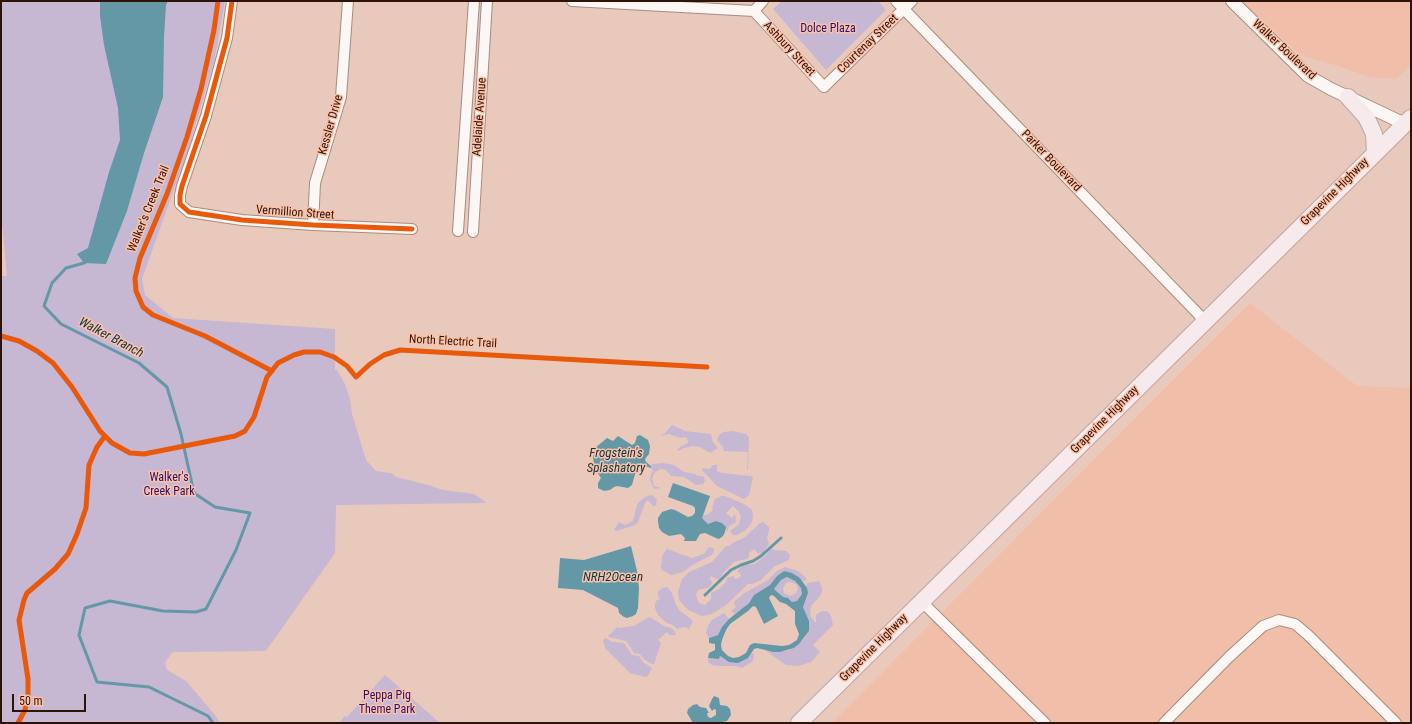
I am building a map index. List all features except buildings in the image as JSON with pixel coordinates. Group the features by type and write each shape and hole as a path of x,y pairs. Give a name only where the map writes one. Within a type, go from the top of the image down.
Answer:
{"main road":[{"path":"1348,97 1366,117 1374,134 1375,153"},
{"name":"Grapevine Highway","path":"799,723 1375,153 1409,122"}],"street":[{"name":"Vermillion Street","path":"232,1 227,38 206,116 182,186 180,204 189,212 242,220 313,225 412,229"},
{"name":"Kessler Drive","path":"313,225 315,183 341,97 348,1"},
{"name":"Adelaide Avenue","path":"458,231 474,1"},
{"name":"Adelaide Avenue","path":"473,232 487,1"},
{"path":"572,1 754,11 763,1"},
{"name":"Parker Boulevard","path":"896,1 1205,321"},
{"name":"Courtenay Street","path":"824,87 912,1"},
{"name":"Walker Boulevard","path":"1232,1 1308,76 1348,97 1409,122"},
{"name":"Ashbury Street","path":"754,11 824,87"},
{"path":"921,601 1045,723"},
{"path":"1164,723 1229,657 1263,626 1279,620 1295,624 1304,631 1396,723"}],"shaded area":[{"path":"1242,1 1411,1 1411,65 1396,79 1369,77 1339,66 1302,56"},
{"path":"1250,303 1357,386 1411,388 1411,723 832,723"}],"green space":[{"name":"Walker's Creek Park","path":"1,1 225,1 214,62 189,147 142,279 145,295 173,318 335,329 335,370 337,370 345,384 350,399 352,414 366,460 376,471 391,473 396,477 443,490 474,494 487,503 336,505 335,553 266,651 173,652 165,662 167,670 186,681 220,723 1,723 1,276 7,276 1,213"},
{"name":"Dolce Plaza","path":"782,1 878,1 886,10 826,70 773,9"},
{"path":"672,425 685,431 711,434 713,442 718,448 710,453 700,447 693,446 678,451 677,450 680,447 688,443 687,438 680,438 669,434 660,436"},
{"path":"733,431 746,434 749,437 748,470 748,452 724,451 723,447 717,440 720,434"},
{"path":"663,463 674,465 684,472 702,476 704,477 705,481 703,484 696,485 684,477 671,476 666,470 660,469 654,473 652,479 654,486 661,488 654,489 650,480 653,471 651,468 652,464"},
{"path":"713,465 717,465 717,471 722,473 751,476 753,478 749,495 744,499 717,486 702,470 703,468 710,469"},
{"path":"652,495 657,500 656,504 654,507 648,500 645,503 638,522 635,525 616,531 614,530 619,522 625,525 633,521 637,505 647,496"},
{"path":"725,496 744,504 752,510 752,522 746,530 737,535 733,535 730,531 739,524 741,517 739,512 733,506 726,513 732,518 735,514 736,521 729,526 727,532 722,523 716,521 708,524 702,518 703,515 707,515 713,510 712,508 715,499"},
{"path":"763,522 769,527 767,538 769,544 763,553 758,554 754,549 749,553 747,559 734,562 724,572 719,580 711,576 711,585 708,588 698,590 697,592 696,595 699,603 705,605 711,599 711,593 720,588 726,582 727,578 734,576 736,579 740,577 741,575 737,571 742,566 755,564 766,555 771,548 773,550 786,551 790,555 789,560 775,566 761,580 748,584 726,605 712,614 702,616 688,610 679,600 678,592 682,579 689,572 712,562 726,546 730,546 731,544 745,537"},
{"path":"709,547 713,548 713,554 683,572 671,575 662,570 662,558 667,549 692,558 704,554"},
{"path":"785,567 798,571 806,578 806,580 804,581 784,571 777,576 770,585 759,592 740,611 734,614 731,611 736,607 734,602 743,594 768,580 777,571"},
{"path":"787,577 795,581 801,588 802,594 797,601 792,602 788,598 783,597 774,589 781,580","holes":["791,582 796,584 798,589 796,593 790,596 784,593 783,588 786,583"]},
{"path":"819,581 822,587 822,592 811,606 810,614 816,623 816,615 822,611 826,611 831,616 833,625 813,645 820,652 811,662 798,666 786,665 765,650 773,652 787,651 794,648 804,639 809,631 809,624 803,607 808,593 806,585 808,583"},
{"path":"667,587 672,593 676,605 680,611 693,622 689,629 685,627 677,629 658,615 655,604 657,600 660,599 658,592 662,588"},
{"path":"724,613 729,619 718,635 709,638 706,633 708,626 712,620"},
{"path":"649,617 674,630 676,635 670,635 667,632 658,640 661,643 654,664 644,659 640,654 634,653 626,641 608,636 617,627 634,626"},
{"path":"605,638 613,642 624,643 632,655 639,656 643,662 652,668 648,676 646,677 630,673 605,648 603,641"},
{"path":"752,653 754,654 753,661 742,668 736,666 717,666 708,662 708,658 719,659 719,655 725,660 748,658"},
{"name":"Peppa Pig Theme Park","path":"385,675 440,723 339,723 345,716 347,717"}],"water":[{"path":"100,1 168,1 166,5 164,37 163,97 144,153 127,211 106,264 84,263 77,254 88,248 109,172 120,140 118,108 104,45 100,16"},
{"name":"Frogstein's Splashatory","path":"640,435 648,440 650,446 649,454 645,459 651,468 640,464 637,467 632,485 628,488 617,486 610,490 604,491 598,488 598,483 601,478 595,469 593,458 595,448 607,438 613,441 618,436 632,445 635,443 637,436"},
{"path":"673,483 710,496 702,518 708,524 716,521 722,523 726,527 723,536 719,539 705,533 700,534 696,541 684,541 685,538 681,534 669,536 662,532 659,528 658,518 662,512 671,509 688,517 695,513 695,508 693,506 668,497"},
{"name":"NRH2Ocean","path":"631,546 637,571 639,588 638,608 636,614 633,616 627,618 624,617 619,613 618,608 583,590 558,588 560,558 584,560"},
{"path":"784,571 792,573 800,578 807,588 808,593 803,607 809,621 809,631 799,644 794,648 780,652 757,648 754,649 748,658 738,663 729,662 720,656 719,659 708,658 709,653 715,650 715,644 709,643 709,638 718,635 722,627 729,619 749,603 754,595 770,585 777,576","holes":["787,577 795,581 801,588 802,594 797,601 792,602 788,598 783,597 774,589 781,580","771,595 795,611 795,624 799,634 797,640 789,645 782,646 754,643 750,645 746,653 739,657 733,658 728,656 722,650 721,645 726,630 730,624 753,606 756,607 764,624 778,616 769,598"]},
{"path":"714,696 719,698 720,705 727,706 730,709 731,715 727,721 718,723 693,723 687,713 688,709 693,705 697,704 700,707 706,708 709,713 707,713 708,717 711,718 716,715 716,710 714,709 712,711 709,706"}],"waterway":[{"name":"Walker Branch","path":"87,261 66,268 52,283 44,306 61,324 139,363 167,387 181,434 194,493 215,507 250,513 236,550 206,609 196,612 163,611 110,601 85,608 79,635 97,682 149,687 208,716 213,723"},
{"path":"705,595 731,570 761,556 781,538"}],"cycle path":[{"name":"Walker's Creek Trail","path":"218,1 214,30 201,89 187,137 167,194 140,258 135,278 136,291 143,307 153,315 205,336 272,371"},
{"path":"232,1 227,38 206,116 182,186 180,204 189,212 242,220 313,225 412,229"},
{"name":"North Electric Trail","path":"1,336 19,341 37,351 53,363 72,387 100,431 112,443 130,453 144,454 235,436 245,431 254,417 267,377 278,363 304,352 320,352 334,357 347,366 356,377 370,364 384,355 400,350 707,367"},
{"path":"18,723 25,710 28,696 28,679 19,620 24,600 27,593 55,569 68,554 86,508 89,465 97,447 105,436"}]}
